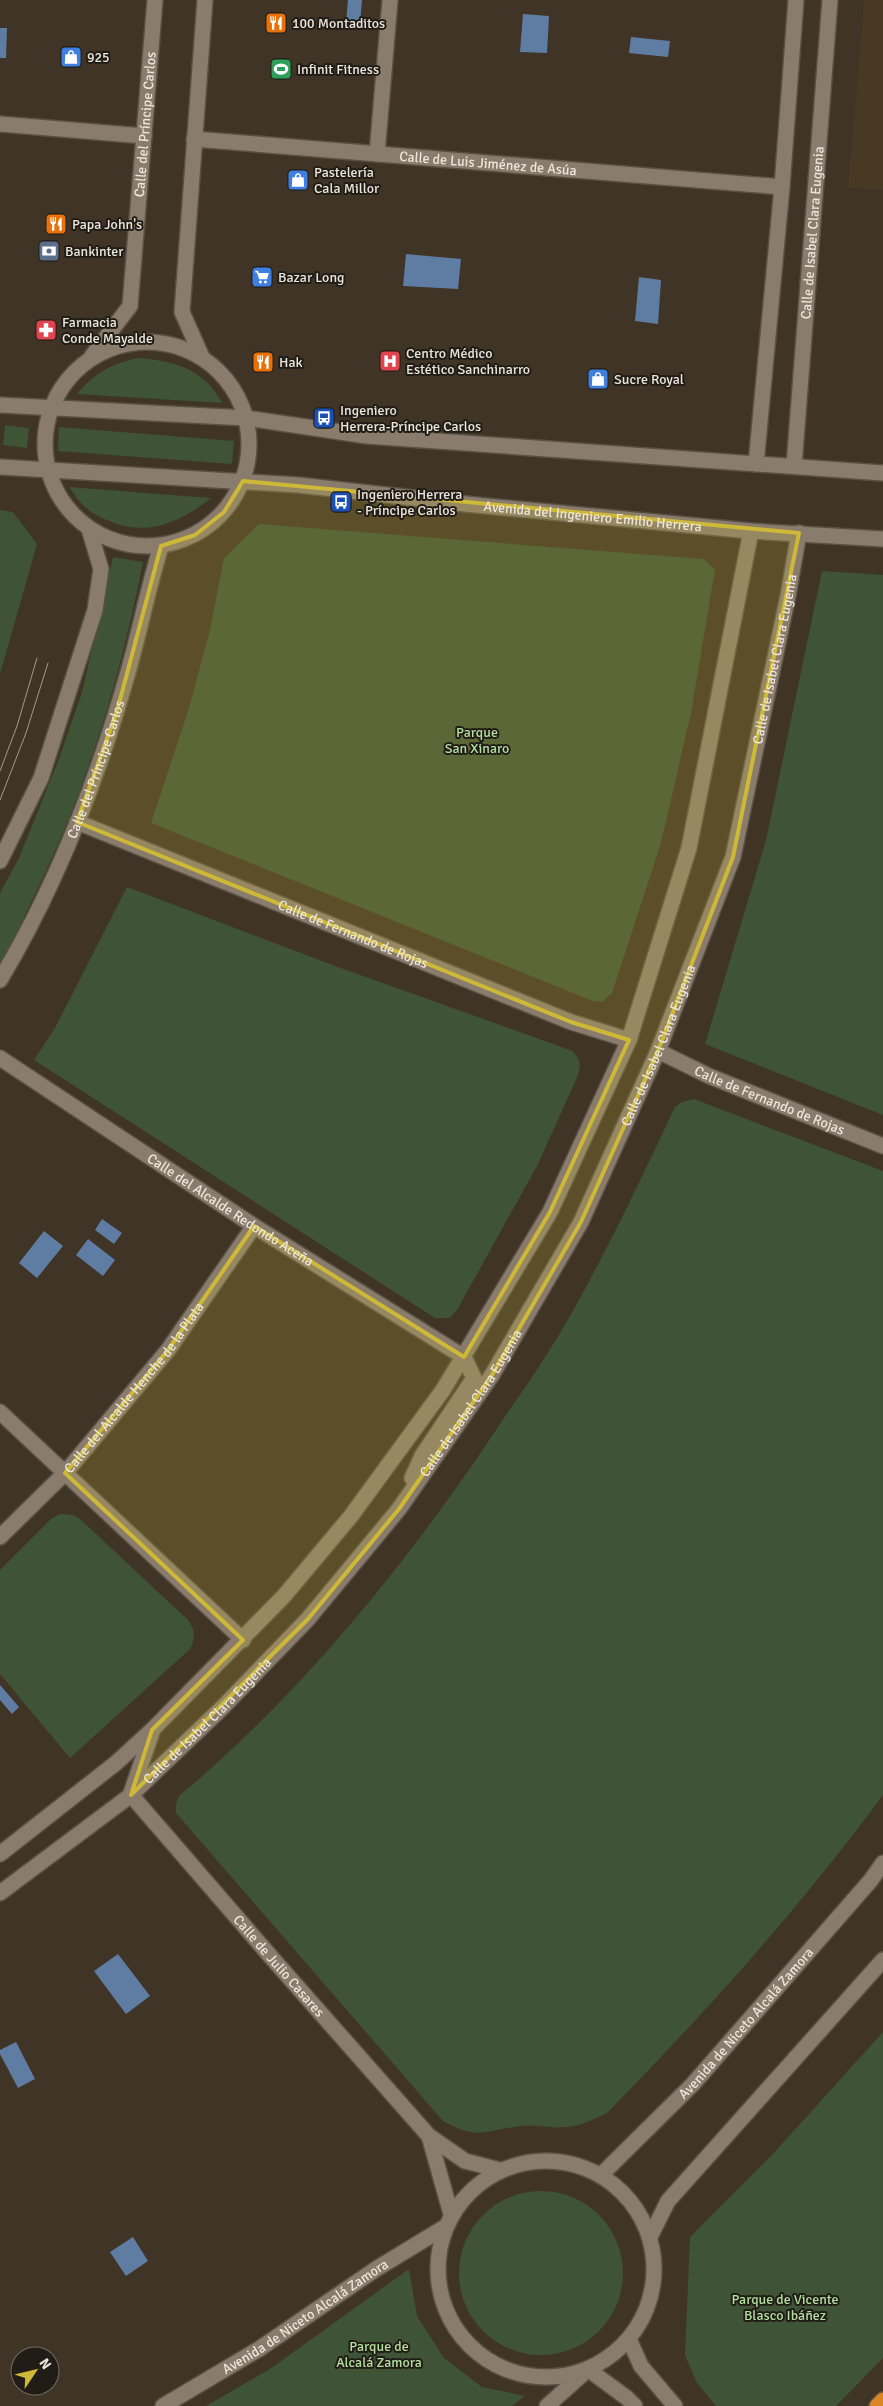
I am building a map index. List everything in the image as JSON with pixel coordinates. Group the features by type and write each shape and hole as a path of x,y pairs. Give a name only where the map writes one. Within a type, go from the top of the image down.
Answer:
{"highway":[{"path":"877,2406 883,2400"}],"street":[{"name":"Calle del Príncipe Carlos","path":"92,356 130,306 155,0"},
{"path":"202,357 182,312 205,0"},
{"path":"377,154 390,0"},
{"path":"756,464 782,187 796,0"},
{"name":"Calle de Isabel Clara Eugenia","path":"794,466 830,0"},
{"path":"0,124 144,136"},
{"name":"Calle de Luis Jiménez de Asúa","path":"194,139 782,187"},
{"path":"128,342 166,343 202,357 222,373 237,394 246,418 250,450 243,480 224,512 196,535 160,546 135,547 111,541 89,529 69,512 44,470 44,429 71,373 92,356 128,342"},
{"path":"0,404 54,409 246,418 367,436 883,473"},
{"name":"Avenida del Ingeniero Emilio Herrera","path":"0,467 243,480 751,531 883,539"},
{"path":"0,861 41,778 95,610 101,570 89,529"},
{"name":"Calle de Isabel Clara Eugenia","path":"0,1854 116,1763 243,1640 284,1596 351,1516 443,1390 550,1212 629,1040 689,848 751,531"},
{"name":"Calle de Isabel Clara Eugenia","path":"0,1893 131,1795 223,1707 308,1618 399,1509 492,1375 581,1222 658,1051 733,858 788,596 799,533"},
{"name":"Calle del Príncipe Carlos","path":"0,980 48,888 98,770 117,711 160,546"},
{"name":"Calle de Fernando de Rojas","path":"77,822 570,1022 629,1040"},
{"name":"Calle de Fernando de Rojas","path":"658,1051 709,1076 883,1146"},
{"name":"Calle del Alcalde Redondo Aceña","path":"0,1058 254,1226 464,1357"},
{"name":"Calle del Alcalde Henche de la Plata","path":"0,1537 65,1472 168,1350 254,1226"},
{"name":"Calle de Isabel Clara Eugenia","path":"399,1509 422,1456 474,1378 464,1357"},
{"path":"0,1412 243,1640"},
{"name":"Calle de Isabel Clara Eugenia","path":"131,1795 152,1730"},
{"name":"Calle de Julio Casares","path":"131,1795 429,2136 465,2161 500,2170"},
{"name":"Avenida de Niceto Alcalá Zamora","path":"601,2175 693,2084 864,1888 883,1863"},
{"path":"650,2237 668,2201 883,1960"},
{"name":"Calle de Julio Casares","path":"429,2136 448,2220"},
{"path":"547,2406 588,2370 611,2357 630,2340 644,2317 653,2291 655,2264 650,2237 639,2213 622,2192 601,2175 560,2162 534,2161 500,2170 472,2188 448,2220 438,2254 438,2282 445,2310 459,2335 478,2355 503,2370 530,2377 559,2378 588,2370"},
{"name":"Avenida de Niceto Alcalá Zamora","path":"163,2406 259,2349 448,2220"},
{"path":"630,2340 641,2366 675,2406"},
{"path":"588,2370 635,2406"}],"highlighted area":[{"path":"243,481 799,533 733,857 658,1051 581,1222 492,1375 399,1509 308,1619 131,1795 152,1730 243,1640 65,1473 168,1350 254,1226 464,1357 550,1212 629,1040 571,1022 77,822 117,711 161,546 195,535 224,512"}],"shaded area":[{"path":"864,0 883,0 883,190 848,188"}],"green space":[{"path":"137,358 164,361 187,368 206,382 222,403 77,394 90,380 104,370 118,363"},
{"path":"5,425 29,428 27,448 3,445"},
{"path":"59,427 234,441 232,464 58,451"},
{"path":"69,487 211,498 189,513 165,524 141,528 128,527 94,514 82,504"},
{"path":"0,510 13,512 37,544 0,674"},
{"name":"Parque San Xinaro","path":"259,524 703,559 715,569 691,713 661,843 612,993 602,1002 593,1001 151,823 189,708 209,634 224,558"},
{"path":"113,557 143,562 113,690 87,771 55,852 0,964 0,893 19,858 59,759 82,692"},
{"path":"822,571 883,575 883,1115 705,1044 766,840"},
{"path":"127,887 338,967 573,1051 580,1065 579,1072 537,1166 457,1310 450,1318 435,1318 34,1060 55,1028"},
{"path":"694,1099 883,1171 883,1795 818,1879 751,1959 607,2113 588,2122 572,2126 527,2126 482,2132 465,2131 443,2121 176,1813 176,1804 179,1796 272,1710 316,1664 397,1567 436,1516 528,1383 560,1333 606,1249 675,1107 682,1102"},
{"path":"60,1514 73,1515 80,1519 188,1620 194,1634 190,1649 70,1758 0,1674 0,1570 51,1519"},
{"name":"Parque de Vicente Blasco Ibáñez","path":"883,2032 883,2358 836,2406 716,2406 697,2383 685,2355 690,2237 772,2155"},
{"path":"541,2191 565,2195 586,2205 599,2215 609,2228 619,2249 623,2273 619,2297 609,2318 599,2331 586,2341 565,2351 541,2355 517,2351 496,2341 483,2331 473,2318 463,2297 459,2273 463,2249 473,2228 483,2215 496,2205 517,2195"},
{"name":"Parque de Alcalá Zamora","path":"409,2269 417,2316 444,2358 482,2387 525,2396 512,2406 206,2406 270,2369"}],"water":[{"path":"348,0 362,0 360,24 346,23"},
{"path":"523,14 549,16 547,53 520,52"},
{"path":"0,28 7,28 6,58 0,58"},
{"path":"631,37 670,41 668,57 629,53"},
{"path":"406,254 461,259 458,289 403,286"},
{"path":"639,277 661,280 658,324 635,321"},
{"path":"102,1219 122,1233 114,1244 95,1230"},
{"path":"44,1231 63,1246 37,1278 19,1263"},
{"path":"88,1239 115,1260 103,1276 76,1255"},
{"path":"0,1685 19,1707 12,1714 0,1700"},
{"path":"118,1954 150,1996 126,2014 94,1971"},
{"path":"16,2042 35,2079 18,2088 0,2054 0,2050"},
{"path":"133,2237 148,2261 126,2276 110,2252"}],"tram line":[{"path":"0,771 17,726 37,658"},
{"path":"0,800 26,733 48,663"}],"place":[{"name":"100 Montaditos","path":"276,23"},
{"name":"925","path":"71,57"},
{"name":"Infinit Fitness","path":"281,69"},
{"name":"Pastelería Cala Millor","path":"298,180"},
{"name":"Papa John's","path":"56,224"},
{"name":"Bankinter","path":"49,251"},
{"name":"Bazar Long","path":"262,277"},
{"name":"Farmacia Conde Mayalde","path":"46,330"},
{"name":"Centro Médico Estético Sanchinarro","path":"390,361"},
{"name":"Hak","path":"263,362"},
{"name":"Sucre Royal","path":"598,379"},
{"name":"Ingeniero Herrera-Príncipe Carlos","path":"324,418"},
{"name":"Ingeniero Herrera - Príncipe Carlos","path":"341,502"}]}
